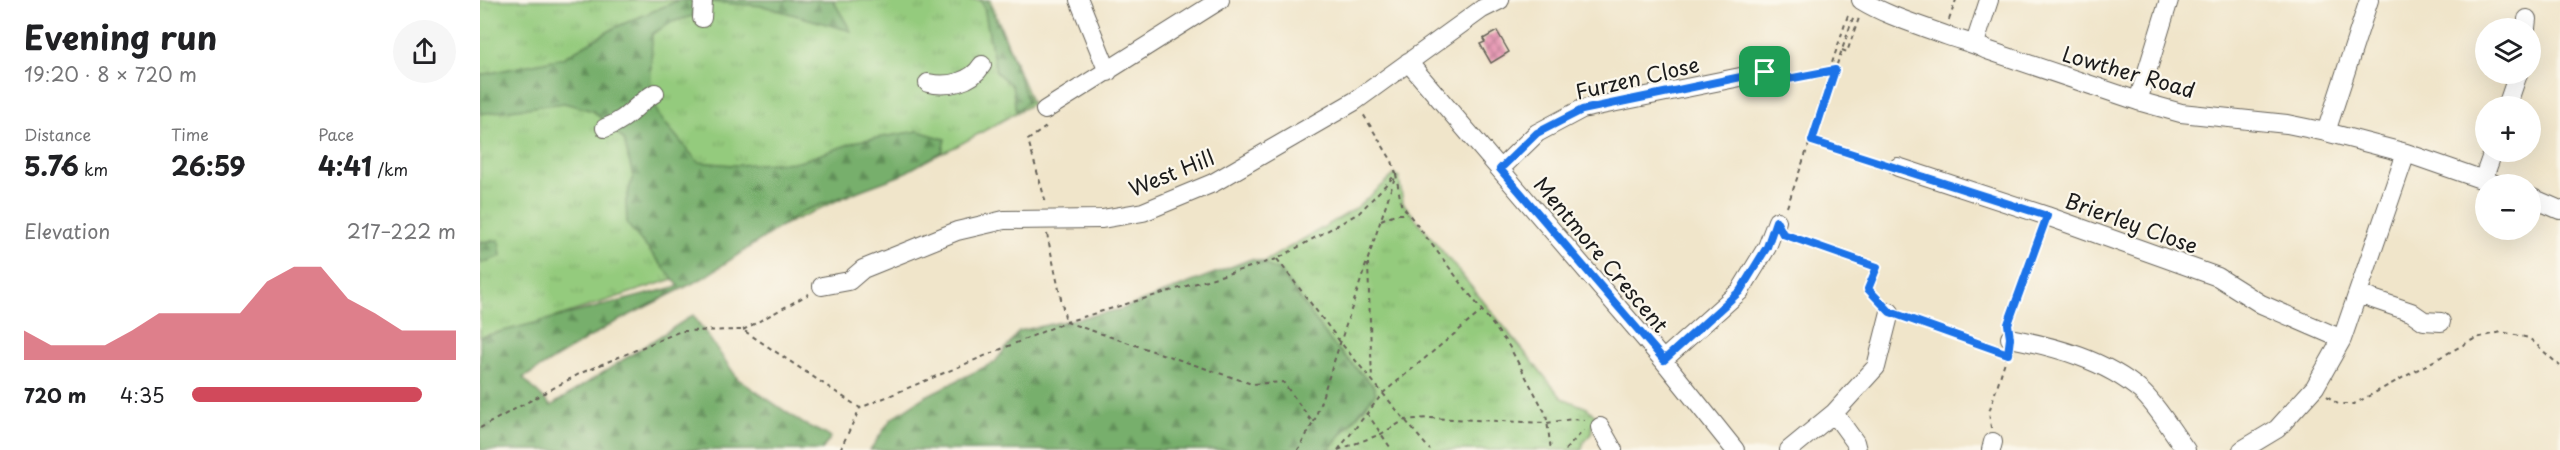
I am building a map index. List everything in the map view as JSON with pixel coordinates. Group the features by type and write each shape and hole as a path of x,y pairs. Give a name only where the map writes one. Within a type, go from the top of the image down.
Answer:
{"street":[{"path":"1079,0 1108,72"},
{"path":"1045,110 1220,0"},
{"name":"West Hill","path":"822,286 849,281 863,269 957,231 1004,220 1102,219 1143,212 1212,183 1355,101 1482,9 1500,0"},
{"path":"1975,43 1989,0"},
{"path":"2138,101 2169,0"},
{"path":"2326,132 2369,0"},
{"name":"Lowther Road","path":"1857,8 1874,8 1951,37 1975,43 1987,50 2138,101 2181,113 2287,124 2326,132 2406,153 2475,177"},
{"name":"Mentmore Crescent","path":"1408,62 1664,360 1735,450"},
{"path":"928,83 939,85 964,80 982,65"},
{"name":"Furzen Close","path":"1500,169 1537,133 1582,110 1765,72"},
{"path":"604,128 629,116 647,97 655,93"},
{"path":"2242,450 2277,429 2315,387 2342,339 2406,153"},
{"name":"Brierley Close","path":"1898,167 2047,216 2218,277 2261,304 2342,339"},
{"path":"2541,202 2560,210"},
{"path":"1664,360 1740,291 1767,247 1776,221"},
{"path":"2358,294 2411,312 2424,321 2441,322"},
{"path":"1789,450 1834,413 1876,367 1890,312"},
{"path":"2010,338 2039,344 2107,367 2143,392 2186,450"},
{"path":"1834,413 1855,442 1857,450"},
{"path":"1597,424 1613,450"}],"path":[{"path":"1949,23 1956,0"},
{"path":"1842,50 1847,52 1857,8"},
{"path":"1857,8 1789,205 1776,221 1783,234 1877,267 1868,289 1890,312 2008,354 1989,412 1992,446"},
{"path":"1835,70 1832,63 1857,8"},
{"path":"1765,72 1788,79 1835,70"},
{"path":"1045,110 1049,125 1028,140 1051,220 1047,235 1066,322"},
{"path":"1363,114 1392,161 1401,204 1509,346 1546,414 1551,450"},
{"path":"1812,141 1898,167"},
{"path":"1299,450 1313,423 1396,174"},
{"path":"840,450 860,408 1066,322 1277,259 1359,213 1396,174"},
{"path":"1381,220 1395,214 1408,214"},
{"path":"2010,338 2008,324 2047,216"},
{"path":"1277,259 1341,343 1430,450"},
{"path":"1368,261 1372,381"},
{"path":"480,428 581,373 681,331 743,330 822,286"},
{"path":"1338,450 1383,393 1482,311"},
{"path":"1066,322 1252,384 1283,382 1313,423"},
{"path":"743,330 860,408"},
{"path":"2315,387 2338,404 2354,404 2476,338 2502,332 2529,338 2560,366"},
{"path":"1367,413 1392,450"},
{"path":"1338,450 1381,434 1405,420 1428,418 1547,423 1572,419 1597,424"},
{"path":"1565,450 1597,424"}],"green space":[{"path":"480,0 990,0 1032,104 957,146 777,228 688,274 541,322 480,337"},
{"path":"679,0 695,0 693,16 672,22 652,34 650,98 660,117 698,162 733,165 799,162 858,141 918,131 945,139 942,152 899,176 804,211 703,278 610,325 523,378 551,406 693,315 738,379 804,424 831,437 822,450 480,450 480,337 679,286 627,224 626,201 633,176 624,140 593,111 564,103 480,114 480,75 563,58 616,27"},
{"path":"711,0 833,0 851,31 763,6 710,2"},
{"path":"980,0 987,0 1010,51 1028,102 1016,111 1012,86 996,72 984,7"},
{"path":"1394,175 1399,177 1403,203 1562,398 1587,408 1598,419 1592,424 1592,434 1584,441 1582,450 1328,450 1366,406 1374,387 1331,342 1281,272 1264,262 1355,209"},
{"path":"499,240 501,256 480,264 480,242"},
{"path":"1251,259 1264,262 1281,272 1331,342 1374,387 1376,393 1328,450 870,450 891,419 924,397 995,362 1019,331 1122,309"}],"building":[{"path":"1497,31 1509,52 1491,63 1480,44 1485,42 1483,39"}],"route":[{"path":"1835,70 1812,141 2047,216 2008,324 2010,338 2008,354 1890,312 1868,289 1877,267 1783,234 1776,221 1767,247 1740,291 1664,360 1500,169 1537,133 1582,110 1674,89 1765,72 1788,79 1835,70"}]}
